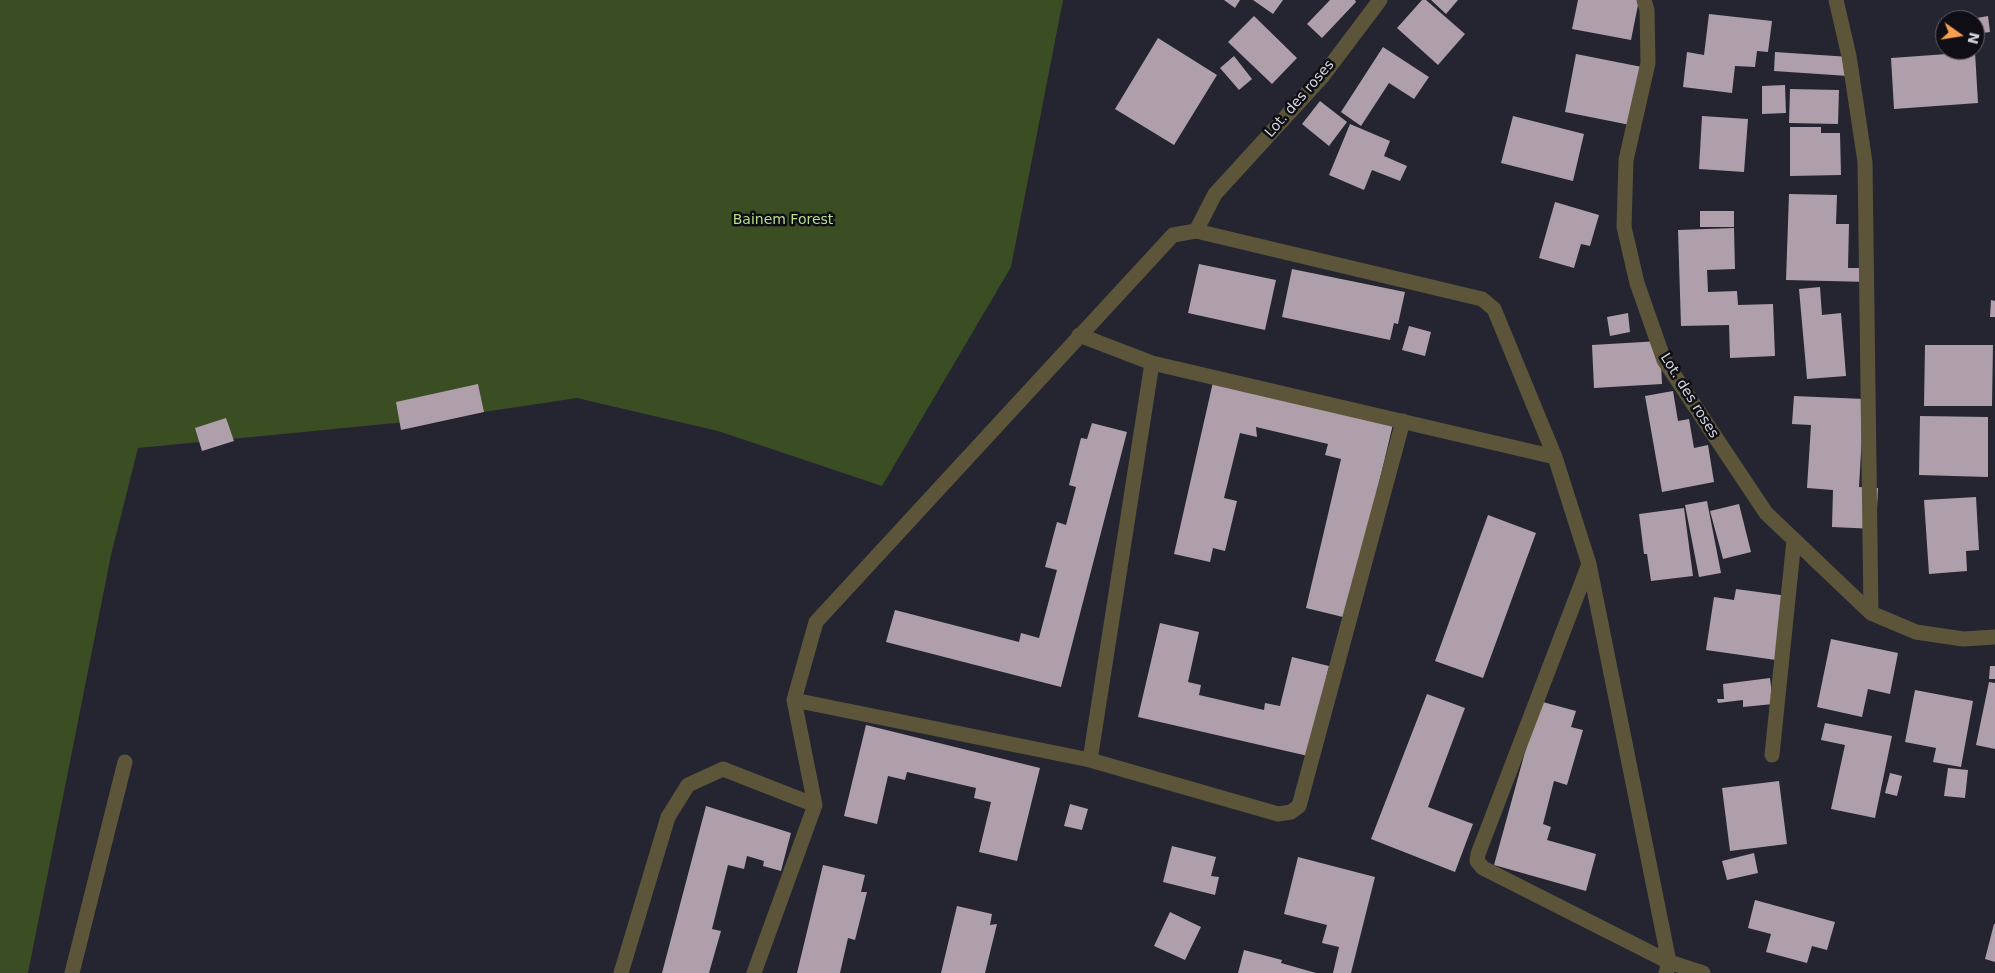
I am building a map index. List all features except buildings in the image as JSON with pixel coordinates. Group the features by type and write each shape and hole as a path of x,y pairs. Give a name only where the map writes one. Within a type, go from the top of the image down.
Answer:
{"street":[{"name":"Lot. des roses","path":"1196,231 1214,194 1322,77 1380,0"},
{"name":"Lot. des roses","path":"1644,0 1647,10 1648,63 1626,160 1624,226 1637,283 1664,360 1766,513 1871,613 1916,632 1963,639 1995,637"},
{"path":"1836,0 1849,56 1865,162 1871,613"},
{"path":"754,973 815,805 794,700 816,622 1172,235 1196,231 1482,299 1494,309 1555,457 1589,564 1668,967"},
{"path":"1079,335 1152,363 1555,457"},
{"path":"1090,760 1152,363"},
{"path":"794,700 1090,760 1278,814 1291,812 1299,806 1403,421"},
{"path":"1772,755 1794,540"},
{"path":"1589,564 1478,854 1477,861 1483,868 1668,967 1703,973"},
{"path":"72,973 125,762"},
{"path":"621,973 668,817 688,786 723,769 815,805"}],"green space":[{"name":"Bainem Forest","path":"0,0 1063,0 1011,267 882,486 718,431 577,398 437,419 138,448 111,555 28,973 0,973"}]}
